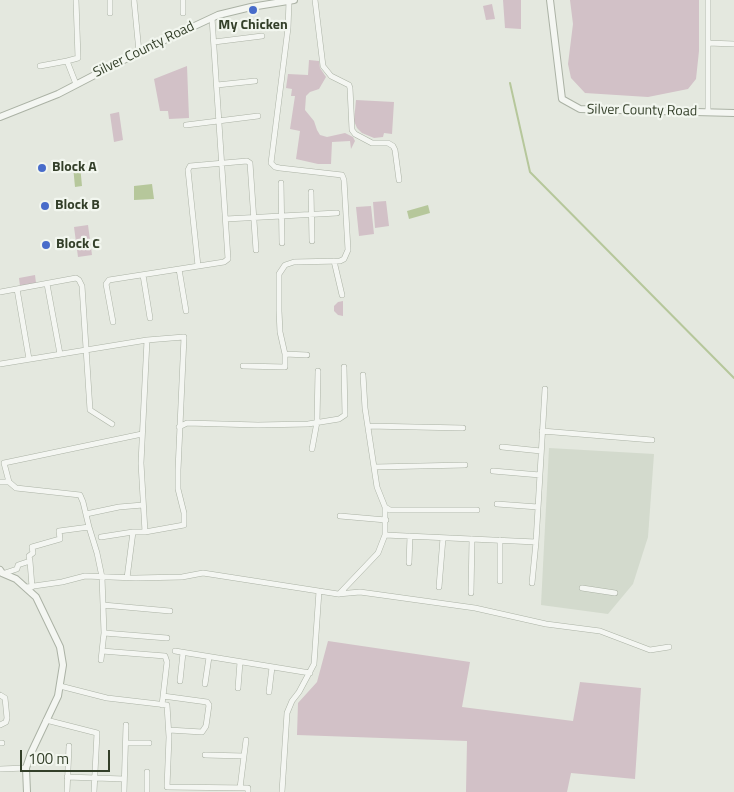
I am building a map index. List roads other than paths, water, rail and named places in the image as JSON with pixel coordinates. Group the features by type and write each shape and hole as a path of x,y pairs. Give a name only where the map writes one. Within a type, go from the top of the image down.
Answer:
{"street":[{"path":"40,66 78,58 76,0"},
{"path":"110,0 110,13"},
{"path":"134,0 139,52"},
{"path":"183,0 183,13"},
{"path":"243,366 285,367 285,354 279,319 279,274 285,265 289,263 344,259 348,250 344,177 337,174 280,168 275,167 271,163 291,0"},
{"name":"Silver County Road","path":"0,117 58,94 139,52 212,18 251,7 291,0"},
{"path":"316,0 323,66 331,76 349,85 352,130 355,134 372,143 388,143 393,146 399,180"},
{"name":"Silver County Road","path":"550,0 562,99 580,109 734,113"},
{"path":"708,0 708,112"},
{"path":"113,322 107,281 224,262 228,258 212,18"},
{"path":"214,42 262,36"},
{"path":"708,43 734,44"},
{"path":"67,61 76,84"},
{"path":"217,85 256,81"},
{"path":"186,125 258,116"},
{"path":"198,266 188,168 192,166 250,163 256,250"},
{"path":"281,183 282,243"},
{"path":"311,192 312,241"},
{"path":"226,219 337,213"},
{"path":"334,261 342,295"},
{"path":"179,269 186,311"},
{"path":"143,274 150,318"},
{"path":"0,292 76,278 79,280 82,286 90,410 112,424"},
{"path":"46,284 60,354"},
{"path":"16,289 29,359"},
{"path":"0,364 147,340 184,337 178,489 184,512 184,525 101,537"},
{"path":"145,532 141,463 147,340"},
{"path":"285,354 307,355"},
{"path":"179,427 187,423 258,425 339,420 345,415 344,367"},
{"path":"312,450 317,422 318,371"},
{"path":"338,594 378,553 385,535 385,507 377,487 363,375"},
{"path":"532,583 545,389"},
{"path":"368,426 463,428"},
{"path":"542,430 652,440"},
{"path":"8,482 4,463 142,434"},
{"path":"502,447 542,451"},
{"path":"375,467 464,465"},
{"path":"493,472 540,475"},
{"path":"0,482 8,482 16,488 80,495 102,576 104,633 101,660"},
{"path":"497,504 538,507"},
{"path":"86,514 119,507 143,505"},
{"path":"385,507 390,510 477,510"},
{"path":"340,516 386,520"},
{"path":"27,792 26,768 31,753 58,696 63,666 60,647 30,587 30,556 33,553 32,547 60,539 59,532 89,526"},
{"path":"127,578 133,532"},
{"path":"385,535 536,542"},
{"path":"409,563 410,536"},
{"path":"439,587 443,538"},
{"path":"471,593 472,539"},
{"path":"500,540 500,581"},
{"path":"2,573 30,561"},
{"path":"2,573 30,587 85,576 127,578 182,577 203,573 338,594 360,592 475,608 546,624 600,631 650,650 668,647"},
{"path":"582,588 615,593"},
{"path":"282,792 287,712 314,664 319,591"},
{"path":"103,606 170,610"},
{"path":"104,633 168,638"},
{"path":"102,651 165,656 167,662 162,705"},
{"path":"175,651 310,673"},
{"path":"180,681 183,653"},
{"path":"205,684 209,657"},
{"path":"238,688 240,662"},
{"path":"269,692 272,667"},
{"path":"60,686 107,698 167,705 169,730 167,787 248,788 248,792"},
{"path":"0,694 5,698 7,718 6,722 0,725"},
{"path":"163,696 207,702 209,705 206,726 202,732 169,730"},
{"path":"46,720 97,733 94,792"},
{"path":"124,792 126,725"},
{"path":"240,788 246,740"},
{"path":"126,743 149,743"},
{"path":"66,792 69,746"},
{"path":"205,755 244,756"},
{"path":"0,769 26,768"},
{"path":"147,772 147,792"},
{"path":"67,777 124,779"}],"waterway":[{"path":"510,83 530,172 734,378"}],"place":[{"name":"My Chicken","path":"253,10"},
{"name":"Block A","path":"42,168"},
{"name":"Block B","path":"45,206"},
{"name":"Block C","path":"46,245"}]}
